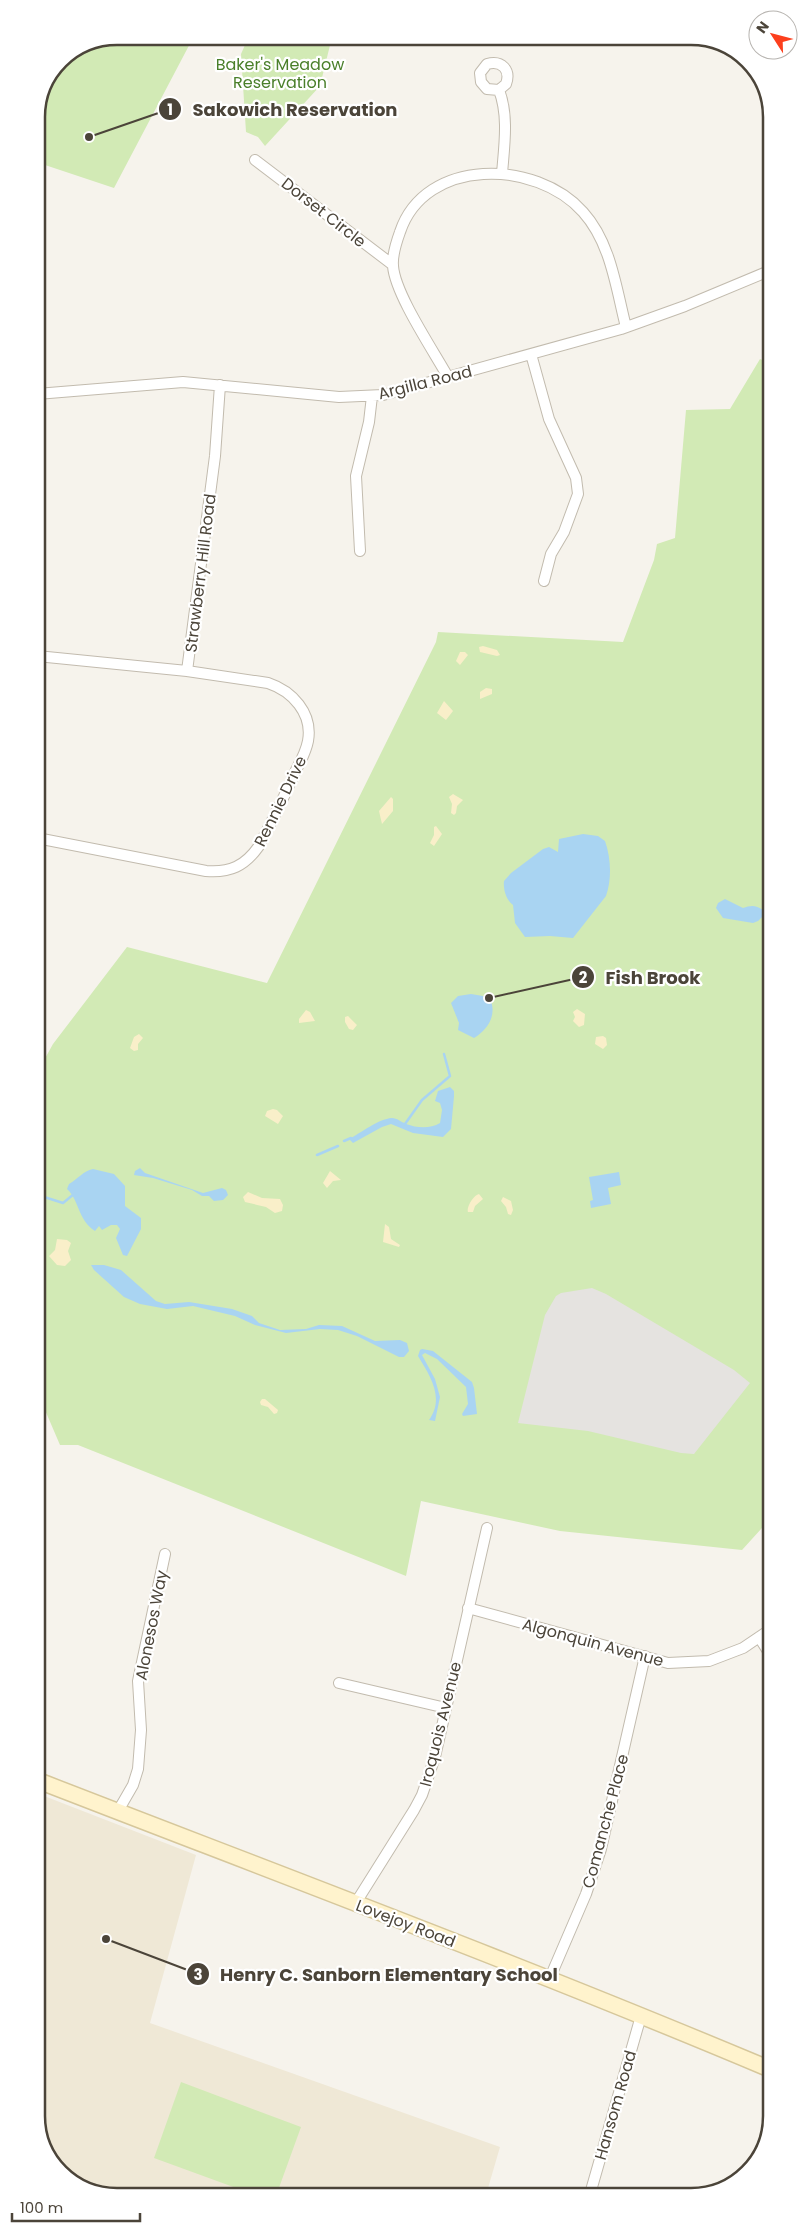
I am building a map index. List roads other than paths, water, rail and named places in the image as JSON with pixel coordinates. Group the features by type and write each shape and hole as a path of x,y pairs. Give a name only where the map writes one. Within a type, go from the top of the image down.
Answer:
{"main road":[{"name":"Lovejoy Road","path":"45,1783 641,2016 763,2066"}],"street":[{"path":"499,90 504,106 502,174"},
{"name":"Dorset Circle","path":"255,160 393,265"},
{"path":"448,377 403,298 393,265 401,228 406,217 420,199 436,187 456,179 486,173 527,179 557,190 574,203 586,215 602,238 626,327"},
{"name":"Argilla Road","path":"45,393 166,382 220,385 340,397 384,395 626,327 686,306 763,274"},
{"path":"531,354 549,419 576,478 578,494 564,532 551,554 544,581"},
{"name":"Strawberry Hill Road","path":"45,657 187,671 215,456 220,385"},
{"path":"360,551 356,476 369,422 372,396"},
{"name":"Rennie Drive","path":"45,840 206,871 229,871 238,867 253,854 280,804 306,747 308,732 303,711 293,696 278,686 187,671"},
{"name":"Iroquois Avenue","path":"355,1904 422,1795 435,1757 487,1528"},
{"name":"Alonesos Way","path":"118,1812 138,1770 141,1730 138,1681 165,1554"},
{"name":"Algonquin Avenue","path":"468,1608 668,1663 709,1661 743,1648 763,1635"},
{"path":"759,1637 763,1643"},
{"name":"Comanche Place","path":"549,1980 586,1894 601,1850 645,1656"},
{"path":"340,1683 446,1708"},
{"name":"Hansom Road","path":"592,2188 641,2016"}],"water":[{"path":"583,834 598,836 605,841 609,854 610,869 606,896 573,938 550,936 525,937 515,923 513,905 508,900 504,881 511,873 543,849 549,847 558,852 559,839"},
{"path":"725,899 743,908 756,906 763,910 763,916 753,923 723,918 716,908 718,903"},
{"path":"471,994 489,997 493,1009 488,1025 474,1038 458,1030 459,1023 451,1003 458,996"},
{"path":"450,1087 454,1091 451,1129 443,1137 413,1133 391,1124 353,1143 349,1139 387,1119 394,1118 406,1124 419,1127 428,1127 440,1123 442,1110 440,1103 435,1101 438,1091"},
{"path":"140,1168 145,1173 203,1193 222,1188 226,1190 228,1195 223,1200 214,1201 209,1196 202,1196 192,1190 153,1178 134,1175 135,1171"},
{"path":"93,1169 114,1174 125,1186 125,1206 141,1218 141,1229 127,1256 123,1255 116,1238 120,1229 117,1225 111,1225 102,1230 99,1226 95,1231 85,1221 67,1189 69,1184 86,1171"},
{"path":"619,1172 621,1185 608,1188 611,1204 591,1208 590,1201 593,1200 589,1177"},
{"path":"91,1265 104,1265 121,1270 156,1301 165,1304 189,1302 232,1309 252,1316 259,1323 280,1330 306,1329 319,1325 342,1326 375,1341 400,1340 407,1343 409,1351 404,1357 399,1357 357,1336 338,1330 320,1329 286,1333 255,1325 235,1316 193,1306 167,1309 140,1304 124,1297 94,1270"},
{"path":"422,1349 433,1351 472,1382 477,1414 463,1416 462,1414 468,1404 466,1387 437,1359 425,1353 422,1355 435,1379 440,1397 435,1421 429,1420 434,1412 436,1395 431,1379 418,1356"}],"waterway":[{"path":"403,1124 405,1124 422,1100 450,1076 444,1054"},
{"path":"344,1141 351,1138"},
{"path":"317,1155 338,1146"},
{"path":"45,1197 63,1203 74,1194"}],"place":[{"name":"Sakowich Reservation","path":"89,137"},
{"name":"Fish Brook","path":"489,998"},
{"name":"Henry C. Sanborn Elementary School","path":"106,1939"}],"park label":[{"name":"Baker's Meadow Reservation","path":"280,73"}]}
